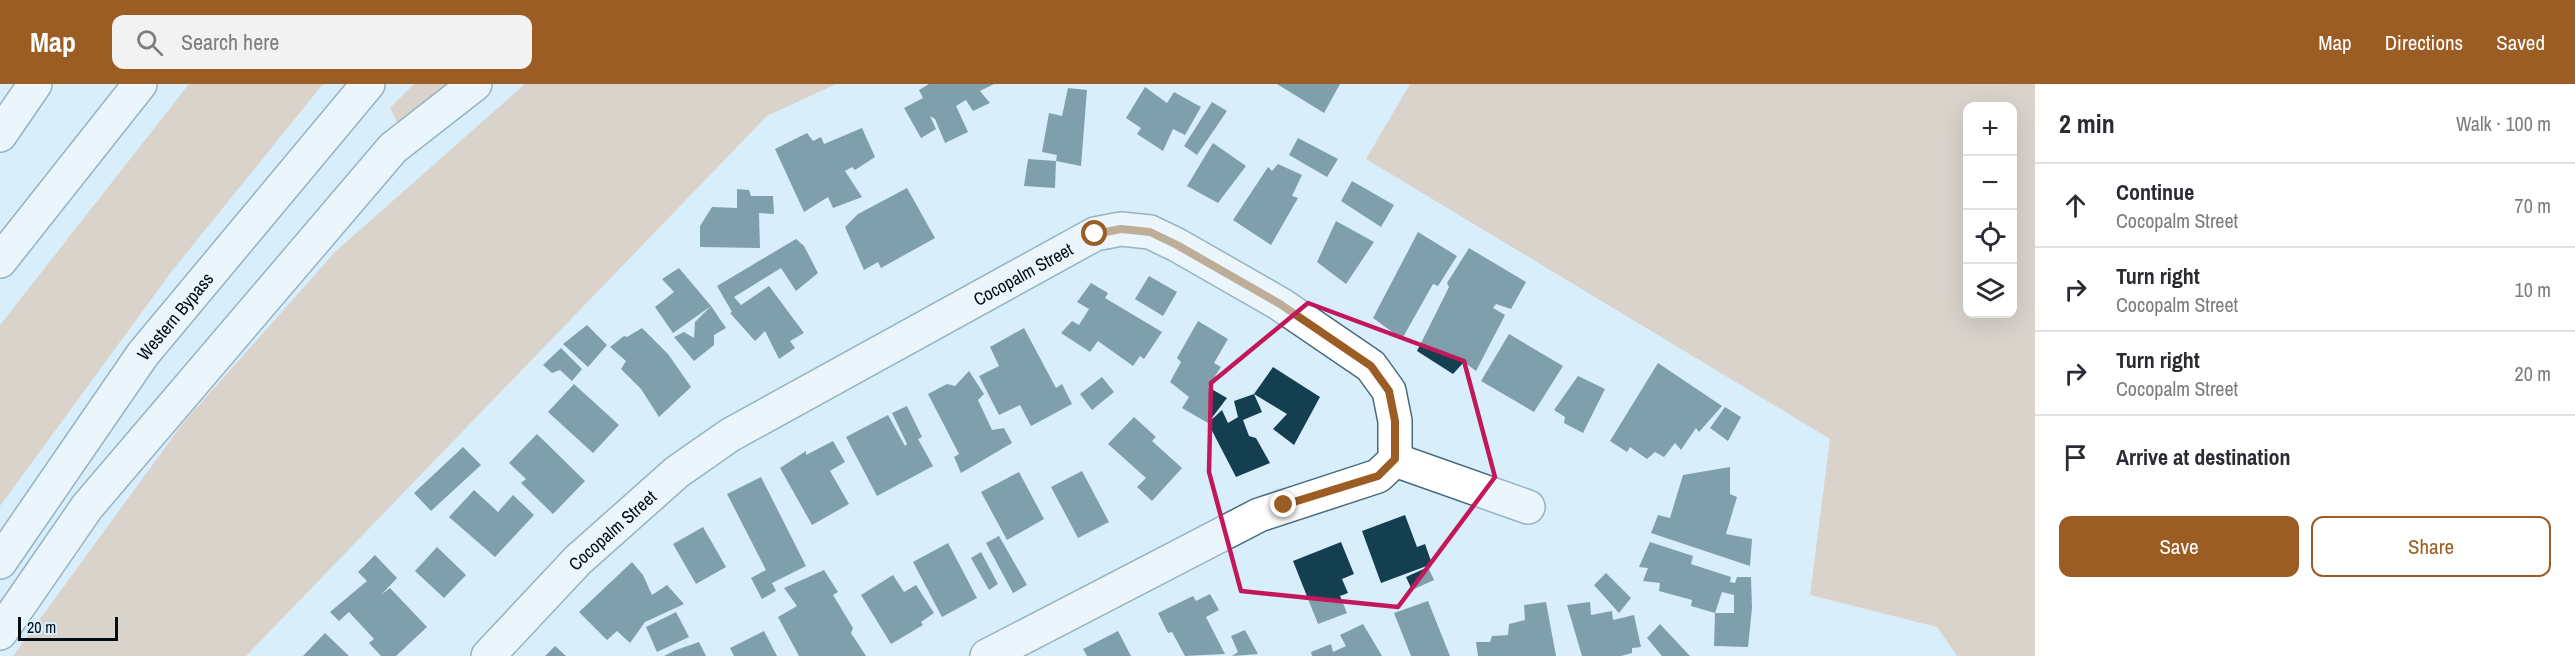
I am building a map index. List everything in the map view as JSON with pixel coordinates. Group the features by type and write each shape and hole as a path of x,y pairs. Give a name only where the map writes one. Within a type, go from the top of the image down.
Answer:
{"main road":[{"path":"0,135 35,84"},
{"path":"0,261 140,84"},
{"name":"Western Bypass","path":"0,562 143,354 368,84"},
{"path":"0,633 87,507 393,148 475,84"},
{"name":"Cocopalm Street","path":"488,656 578,560 677,472 730,435 1095,234 1121,229 1150,232 1280,304 1371,366 1389,391 1395,421 1395,459"},
{"path":"987,656 1259,514 1378,476 1395,459 1528,507"}],"highlighted area":[{"path":"1308,303 1464,361 1495,477 1398,607 1241,591 1209,472 1211,383"}],"shaded area":[{"path":"189,84 323,84 172,271 0,506 0,325"},
{"path":"414,84 449,84 399,126 390,108"},
{"path":"525,84 836,84 767,116 246,656 13,656 183,423 335,252"},
{"path":"1410,84 2035,84 2035,656 1957,656 1937,627 1810,595 1830,439 1366,159"}],"building":[{"path":"929,84 994,84 980,91 990,103 973,111 966,100 956,106 968,132 945,143 935,119 930,116 936,129 921,138 904,108 923,98 919,90"},
{"path":"1277,84 1340,84 1324,113"},
{"path":"1145,87 1167,103 1174,92 1201,107 1185,135 1173,129 1163,151 1137,134 1141,128 1126,118"},
{"path":"1068,88 1087,90 1081,166 1056,161 1057,155 1042,152 1049,113 1062,116"},
{"path":"1212,102 1227,111 1197,155 1184,146"},
{"path":"862,128 875,157 855,170 852,167 845,171 862,197 833,208 828,197 804,212 775,149 807,133 813,141 821,137 824,144"},
{"path":"1298,138 1338,159 1327,177 1289,155"},
{"path":"1213,143 1246,166 1218,203 1187,186"},
{"path":"1028,159 1056,161 1055,188 1024,186"},
{"path":"1278,164 1302,175 1292,196 1298,198 1271,245 1233,220 1268,167 1272,171"},
{"path":"1352,181 1394,205 1381,227 1341,201"},
{"path":"907,188 935,238 881,268 878,262 864,270 845,227 858,214"},
{"path":"737,189 749,190 751,196 773,196 774,214 759,213 760,248 700,247 700,226 712,207 737,208"},
{"path":"1336,221 1374,242 1346,284 1317,262"},
{"path":"1418,232 1457,256 1438,286 1433,284 1402,339 1373,318"},
{"path":"796,239 804,246 818,273 796,291 781,268 734,297 741,305 769,286 804,333 790,341 795,348 779,359 765,331 755,341 730,313 732,312 717,286"},
{"path":"1469,248 1526,282 1511,309 1496,304 1493,308 1505,315 1476,371 1464,362 1453,374 1417,351 1449,287 1447,283"},
{"path":"679,268 711,306 673,333 655,307 674,292 662,279"},
{"path":"1149,276 1177,292 1163,316 1135,299"},
{"path":"1091,283 1108,293 1105,298 1162,332 1144,359 1140,356 1133,366 1098,341 1090,352 1061,333 1072,321 1079,325 1089,309 1077,302"},
{"path":"711,306 726,328 714,335 714,345 694,361 674,337 684,332 694,338 695,322"},
{"path":"1198,321 1228,339 1214,363 1221,367 1208,387 1227,398 1208,423 1182,408 1189,397 1170,382 1181,362 1177,358"},
{"path":"587,325 607,345 588,367 563,344"},
{"path":"642,328 668,354 691,387 659,417 641,389 621,369 626,361 610,347 624,336 627,337"},
{"path":"1024,328 1056,388 1062,384 1072,404 1031,426 1020,405 999,415 979,376 999,366 990,347"},
{"path":"1509,334 1563,366 1534,412 1481,381"},
{"path":"561,348 582,369 572,381 560,370 552,373 543,365"},
{"path":"1658,363 1722,406 1699,432 1696,428 1681,450 1675,443 1664,457 1655,452 1647,459 1630,447 1627,452 1610,441"},
{"path":"1273,367 1320,397 1294,445 1273,429 1287,414 1254,394"},
{"path":"969,371 984,394 978,400 992,430 1004,428 1012,443 961,473 954,457 959,454 928,394 947,384 955,386"},
{"path":"1578,376 1605,389 1583,433 1564,423 1565,417 1554,410"},
{"path":"1102,377 1114,392 1092,410 1080,394"},
{"path":"574,384 619,425 593,453 548,412"},
{"path":"1254,394 1262,412 1243,420 1249,436 1256,438 1270,463 1236,477 1208,423 1222,410 1228,423 1238,417 1234,401"},
{"path":"907,406 922,437 918,439 933,466 877,496 846,437 888,415 905,446 907,444 892,413"},
{"path":"1725,407 1741,417 1728,441 1710,428"},
{"path":"1134,417 1156,437 1152,441 1182,468 1152,501 1137,487 1146,478 1108,444"},
{"path":"537,434 585,481 553,514 521,483 526,479 509,463"},
{"path":"833,441 845,462 830,471 849,504 812,525 780,468 806,451 806,455"},
{"path":"463,447 481,465 431,511 414,493"},
{"path":"1730,467 1730,494 1737,497 1726,534 1752,539 1750,566 1651,533 1658,515 1670,518 1683,475"},
{"path":"1082,471 1109,522 1078,538 1051,487"},
{"path":"1019,472 1044,519 1007,540 981,492"},
{"path":"761,477 806,566 772,583 776,591 762,599 751,578 766,570 727,494"},
{"path":"474,490 498,512 513,495 534,515 495,557 449,517"},
{"path":"1405,515 1417,547 1425,544 1432,564 1381,583 1362,531"},
{"path":"703,527 726,567 696,584 673,544"},
{"path":"999,536 1027,585 1013,593 986,543"},
{"path":"1341,542 1354,574 1342,579 1348,593 1340,596 1347,613 1318,624 1293,561"},
{"path":"1650,542 1693,556 1691,564 1731,577 1730,582 1735,583 1737,577 1751,577 1752,608 1748,647 1714,646 1715,613 1691,606 1692,600 1659,591 1660,583 1643,581 1648,568 1639,567","holes":["1722,592 1734,595 1734,613 1715,613"]},
{"path":"948,543 977,598 942,617 913,562"},
{"path":"437,547 466,575 444,598 415,571"},
{"path":"981,552 998,584 989,590 971,558"},
{"path":"375,555 397,578 381,595 390,588 427,627 396,656 381,656 369,643 374,639 349,612 339,621 330,612 367,581 358,572"},
{"path":"632,562 643,575 652,595 667,585 684,604 645,622 630,643 617,631 607,640 579,612"},
{"path":"1428,567 1434,580 1412,590 1406,577"},
{"path":"824,570 838,592 833,595 853,628 851,633 866,656 799,656 778,617 797,606 784,588"},
{"path":"1606,573 1631,598 1619,613 1594,585"},
{"path":"893,575 904,592 916,585 934,613 921,622 923,625 891,644 861,595"},
{"path":"1210,594 1219,610 1206,617 1225,654 1185,656 1172,632 1168,633 1158,613 1193,596 1196,601"},
{"path":"1428,601 1450,656 1411,656 1394,613"},
{"path":"1546,602 1556,656 1478,656 1476,642 1490,642 1492,636 1508,635 1509,624 1525,620 1524,605"},
{"path":"1590,602 1591,615 1612,611 1613,620 1634,615 1641,647 1632,648 1632,653 1621,656 1582,656 1567,605"},
{"path":"676,612 689,637 657,652 646,627"},
{"path":"1363,624 1382,656 1312,656 1311,652 1331,644 1333,652 1346,646 1340,635"},
{"path":"1660,624 1690,656 1662,656 1647,638"},
{"path":"1245,630 1258,654 1232,656 1238,652 1231,636"},
{"path":"764,631 777,656 734,656 730,648"},
{"path":"1118,631 1131,656 1087,656 1083,649"},
{"path":"325,633 349,656 303,656"},
{"path":"699,642 706,656 664,656 676,650"},
{"path":"555,646 566,656 545,656"}],"route":[{"path":"1095,234 1121,229 1150,232 1177,245 1280,304 1371,366 1389,391 1395,421 1395,459 1378,476 1284,505"}]}
